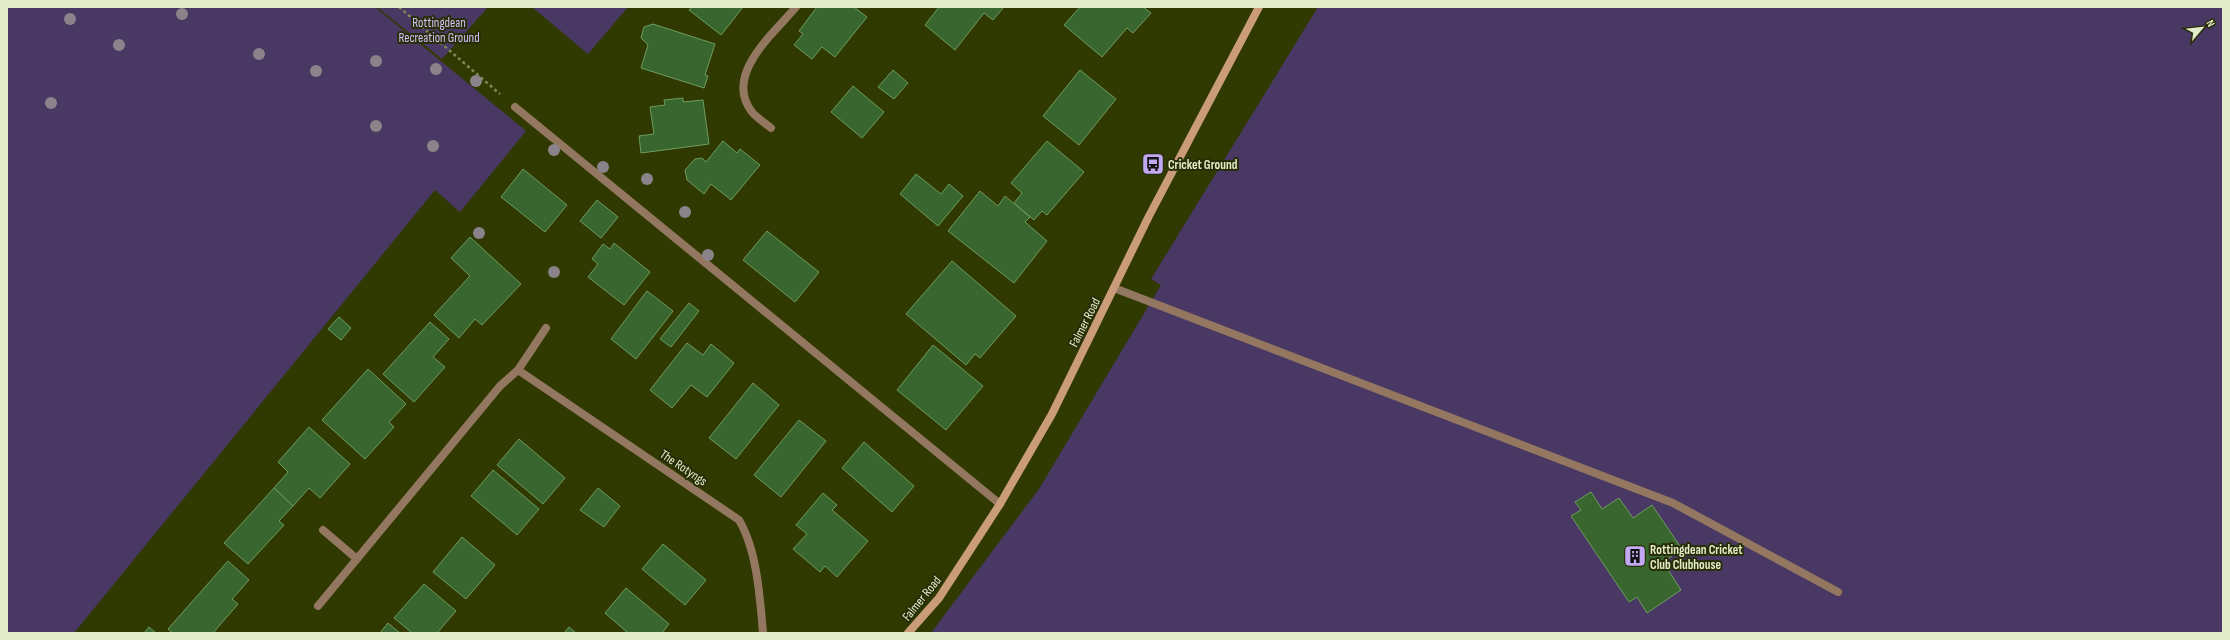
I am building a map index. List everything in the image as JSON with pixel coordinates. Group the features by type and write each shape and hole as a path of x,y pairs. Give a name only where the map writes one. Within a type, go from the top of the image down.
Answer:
{"main road":[{"name":"Falmer Road","path":"908,633 939,598 1000,504 1052,414 1149,216 1259,7"}],"street":[{"path":"771,128 752,112 745,98 742,82 748,65 796,7"},
{"path":"516,107 1000,504"},
{"path":"1114,288 1673,504 1838,592"},
{"path":"318,606 500,386 518,370 546,328"},
{"name":"The Rotyngs","path":"518,370 738,520 745,530 751,553 763,633"},
{"path":"323,530 357,559"}],"path":[{"path":"399,7 516,107"}],"green space":[{"path":"7,7 375,7 526,131 460,212 435,190 74,633 7,633"},
{"name":"Rottingdean Recreation Ground","path":"377,7 488,7 442,59"},
{"path":"532,7 628,7 588,54"},
{"path":"1318,7 2223,7 2223,633 931,633 1039,489 1161,285 1151,279"}],"building":[{"path":"692,7 743,7 721,35 689,10"},
{"path":"817,7 854,7 867,17 835,57 822,47 812,59 794,45 803,34 799,31"},
{"path":"939,7 1004,7 993,20 984,13 955,50 925,25"},
{"path":"1080,7 1143,7 1151,13 1133,33 1127,28 1102,57 1064,25"},
{"path":"653,24 715,44 705,75 708,76 704,88 641,68 648,45 641,38 644,27"},
{"path":"893,70 908,83 894,99 878,87"},
{"path":"1080,70 1116,99 1079,145 1043,116"},
{"path":"853,86 884,112 862,138 831,112"},
{"path":"683,98 683,102 703,100 709,144 641,153 639,136 654,134 650,107 665,105 664,100"},
{"path":"723,141 737,153 740,149 760,165 731,200 711,184 704,194 687,180 685,170 695,159 702,158 706,162"},
{"path":"1047,141 1084,172 1047,215 1042,211 1034,220 1014,203 1022,193 1011,183"},
{"path":"523,169 567,205 545,232 501,197"},
{"path":"916,174 941,194 949,184 963,196 938,226 900,194"},
{"path":"980,191 998,206 1005,196 1030,217 1025,222 1047,241 1014,283 948,231"},
{"path":"597,200 618,217 601,238 580,221"},
{"path":"767,231 819,272 795,302 743,260"},
{"path":"470,237 521,284 482,325 475,319 459,338 434,315 470,276 451,258"},
{"path":"614,243 650,272 624,305 588,277 598,264 592,259 603,244 610,249"},
{"path":"952,261 1016,316 980,358 975,354 966,365 906,314"},
{"path":"647,291 673,311 636,359 611,339"},
{"path":"689,303 699,311 671,347 660,339"},
{"path":"339,317 351,328 341,340 328,329"},
{"path":"430,322 449,339 433,357 445,367 414,402 383,374"},
{"path":"687,343 703,355 711,344 734,363 707,397 691,385 672,408 650,390"},
{"path":"933,345 983,386 946,430 897,390"},
{"path":"368,369 406,404 389,422 394,427 365,459 322,420"},
{"path":"753,383 779,405 736,459 709,438"},
{"path":"799,420 826,441 781,497 754,475"},
{"path":"309,427 350,464 320,498 309,488 293,506 274,488 288,472 278,462"},
{"path":"519,439 565,478 543,504 497,465"},
{"path":"864,442 914,486 892,512 842,468"},
{"path":"493,470 539,509 517,535 471,496"},
{"path":"274,488 293,506 279,521 284,525 248,564 224,543"},
{"path":"598,488 620,506 604,527 580,510"},
{"name":"Rottingdean Cricket Club Clubhouse","path":"1591,492 1602,509 1619,498 1633,518 1652,505 1682,549 1663,562 1681,590 1647,613 1637,597 1629,602 1571,516 1581,510 1575,502"},
{"path":"823,493 837,505 832,510 868,541 837,577 825,566 820,572 793,549 807,534 796,525"},
{"path":"462,537 495,565 466,599 433,572"},
{"path":"663,544 706,580 685,605 642,569"},
{"path":"228,561 249,580 232,599 238,604 213,633 173,633 168,629"},
{"path":"424,584 456,611 437,633 412,633 394,618"},
{"path":"626,588 669,624 662,633 628,633 605,613"},
{"path":"388,623 400,633 380,633"},
{"path":"149,627 156,633 144,633"},
{"path":"569,627 576,633 564,633"}],"place":[{"name":"Cricket Ground","path":"1153,164"},
{"name":"Rottingdean Cricket Club Clubhouse","path":"1635,556"}]}
